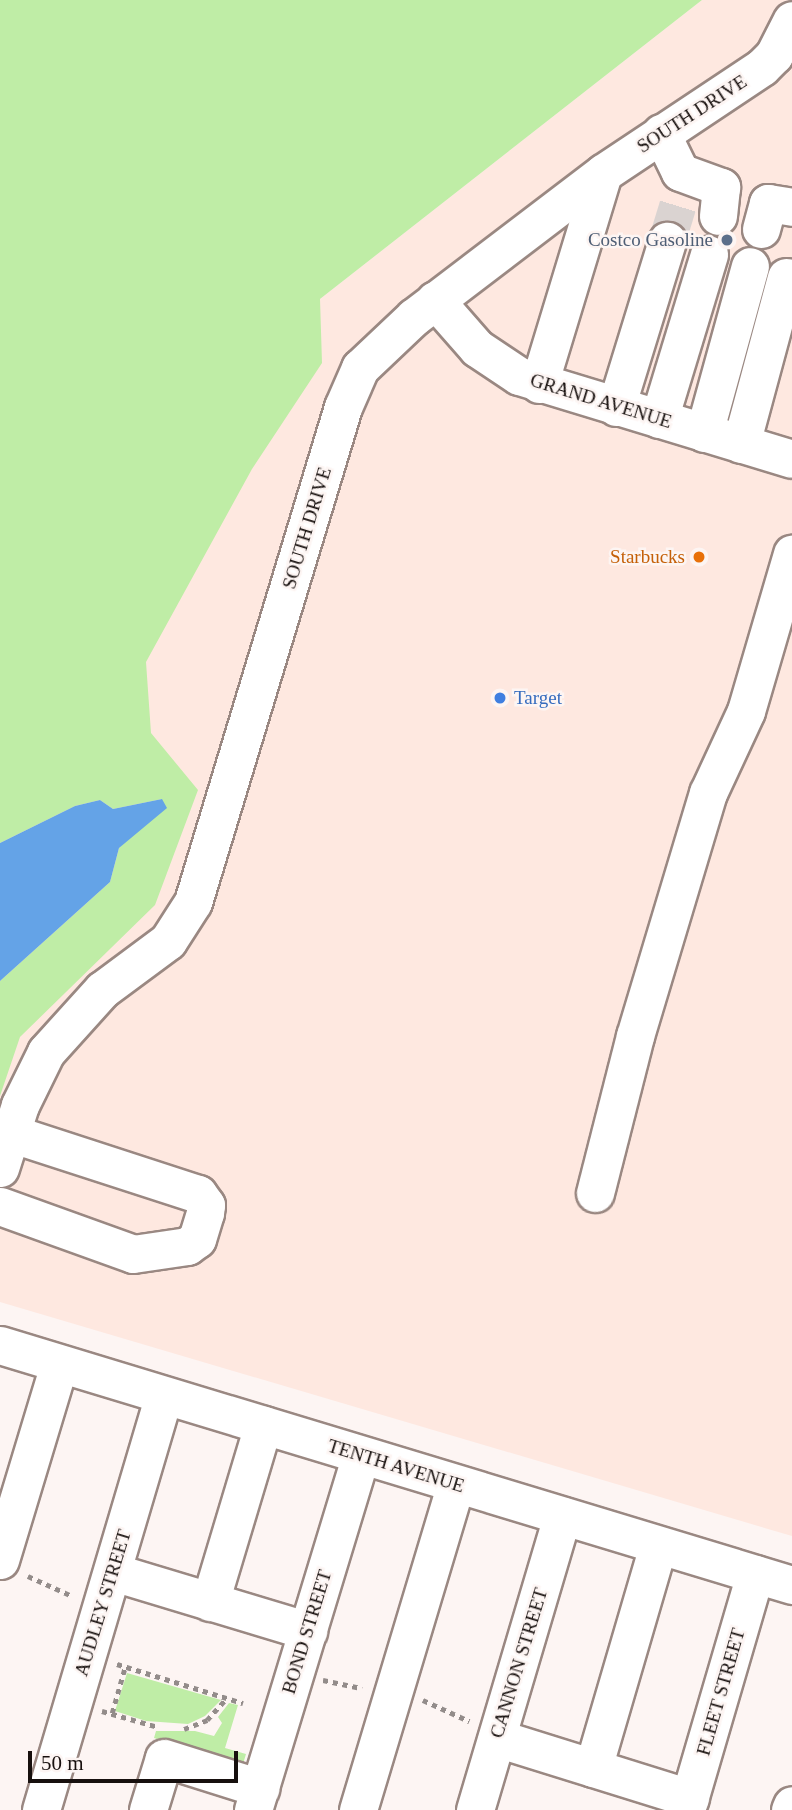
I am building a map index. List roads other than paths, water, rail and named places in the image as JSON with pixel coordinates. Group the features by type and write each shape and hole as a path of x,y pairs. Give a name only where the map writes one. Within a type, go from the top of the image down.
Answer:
{"street":[{"name":"SOUTH DRIVE","path":"0,1168 10,1133 32,1079 64,1028 102,990 169,942 184,922 203,877 350,387 374,352 435,300 603,173 762,67 774,55 792,20"},
{"path":"661,133 679,188 721,187 718,216"},
{"path":"539,384 603,173"},
{"path":"761,229 768,203 792,207"},
{"path":"616,407 667,242"},
{"path":"659,419 709,254"},
{"path":"704,433 750,266"},
{"path":"741,444 786,277"},
{"name":"GRAND AVENUE","path":"435,300 489,358 539,384 792,459"},
{"path":"595,1193 635,1036 708,793 755,687 792,554"},
{"path":"0,1206 133,1254 187,1246 197,1239 205,1213 206,1205 198,1194 10,1133"},
{"name":"TENTH AVENUE","path":"0,1345 792,1585"},
{"path":"7,1566 59,1364"},
{"name":"AUDLEY STREET","path":"41,1810 164,1396"},
{"path":"210,1602 263,1425"},
{"name":"BOND STREET","path":"256,1799 361,1455"},
{"path":"358,1810 456,1484"},
{"name":"CANNON STREET","path":"475,1810 485,1730 562,1516"},
{"path":"593,1768 658,1545"},
{"path":"113,1572 308,1631"},
{"name":"FLEET STREET","path":"688,1804 755,1574"},
{"path":"485,1730 688,1804"},
{"path":"148,1810 164,1758 256,1799"},
{"path":"790,1810 792,1805"}],"water":[{"path":"162,799 167,808 119,848 110,882 0,981 0,843 75,806 100,800 113,809"}],"tunnel":[{"path":"667,241 678,204"}],"place":[{"name":"Costco Gasoline","path":"727,240"},
{"name":"Starbucks","path":"699,557"},
{"name":"Target","path":"500,698"}]}
